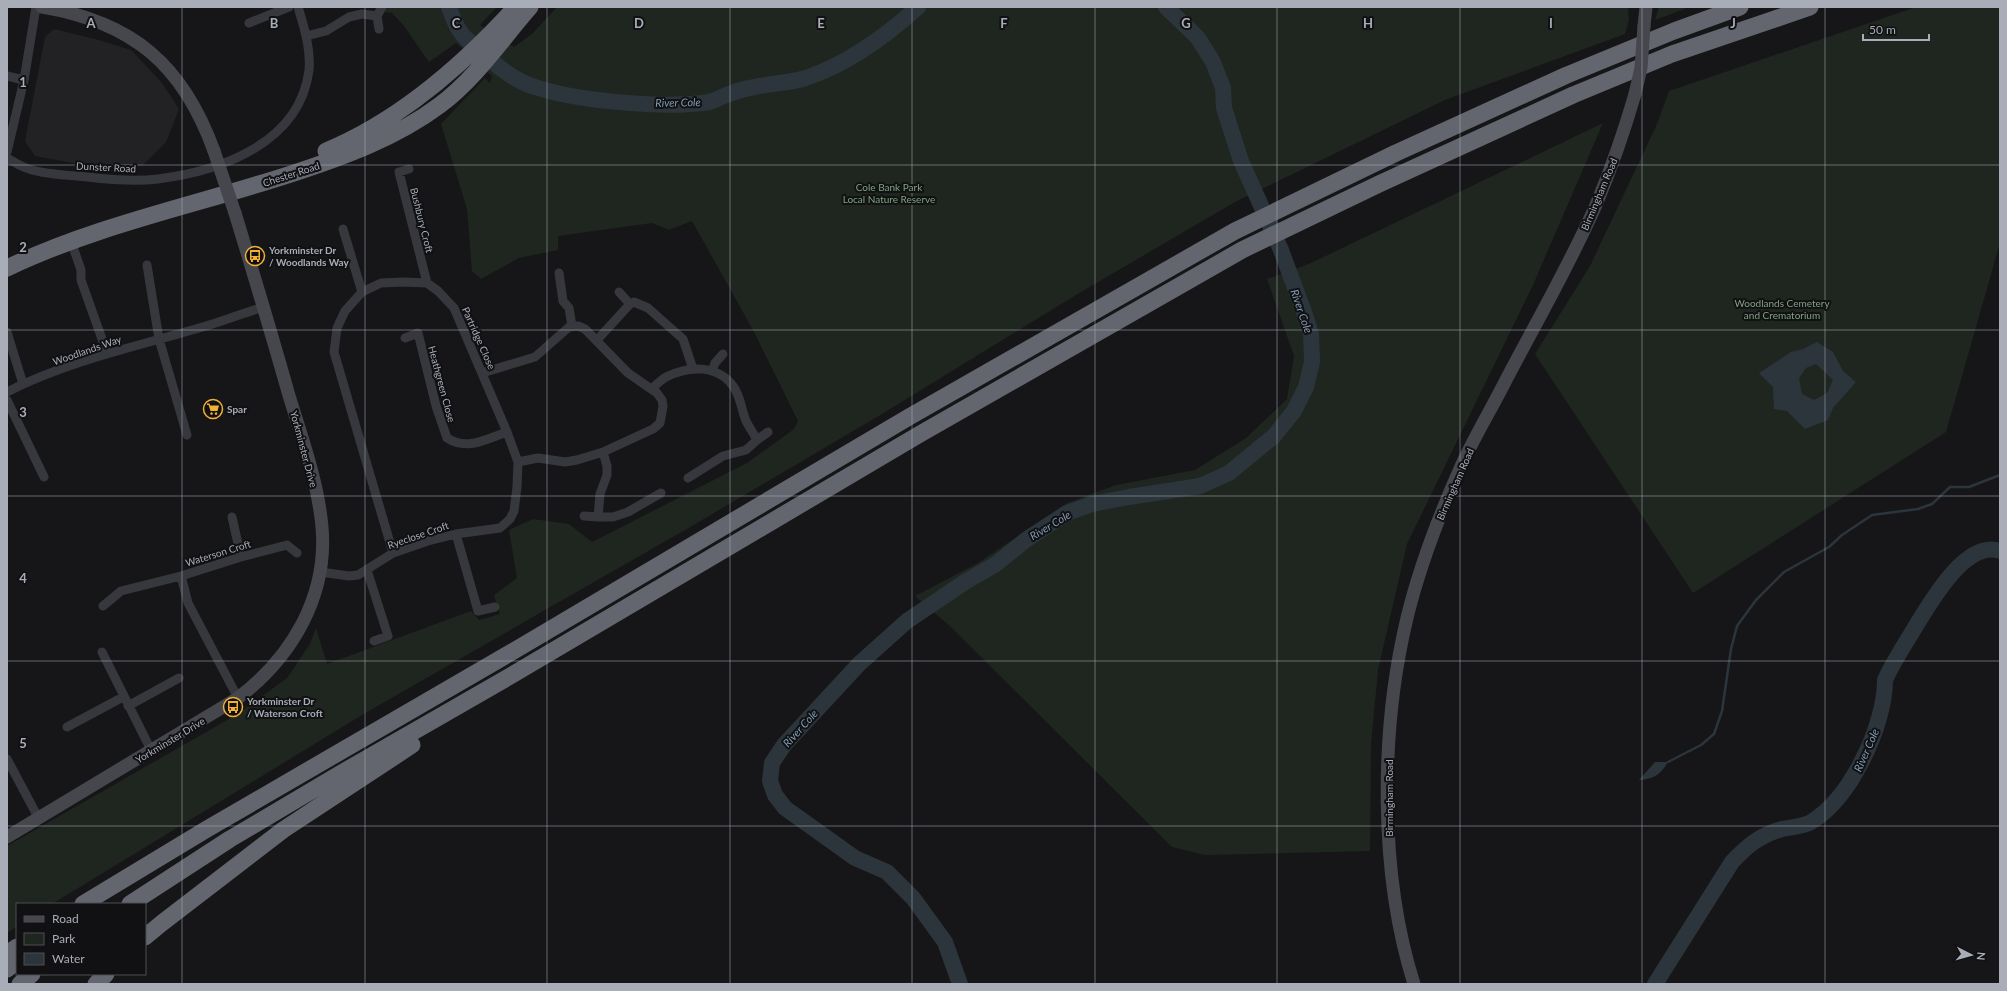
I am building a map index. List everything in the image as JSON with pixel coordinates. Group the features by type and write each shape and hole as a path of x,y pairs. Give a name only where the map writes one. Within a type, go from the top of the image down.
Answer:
{"highway":[{"name":"Chester Road","path":"7,268 71,241 253,187 322,164 364,148 404,129 453,94 479,68 505,28 516,7"},
{"name":"Chester Road","path":"7,258 48,242 108,222 297,163 338,146 378,124 421,96 465,57 505,28 530,7"},
{"path":"85,903 207,829 517,649 909,417 1235,232 1396,153 1567,75 1674,31 1740,7"},
{"path":"132,903 230,839 512,675 920,434 1242,250 1580,92 1672,54 1810,7"},
{"path":"146,936 283,830 448,722 512,675"},
{"path":"98,903 207,829"},
{"path":"7,954 16,948"},
{"path":"7,969 16,962"},
{"path":"20,984 31,975"},
{"path":"96,984 105,975"}],"street":[{"path":"7,152 24,80 36,7"},
{"name":"Yorkminster Drive","path":"7,837 152,752 238,698 263,678 288,649 309,611 320,572 322,552 322,527 318,501 264,307 235,213 214,151 197,109 182,84 163,63 143,46 113,28 84,16 42,7"},
{"path":"250,23 289,7"},
{"name":"Dunster Road","path":"7,158 28,169 108,180 159,178 206,168 236,159 259,146 279,130 300,100 309,70 306,36 298,7"},
{"path":"379,29 377,16 382,7"},
{"name":"Birmingham Road","path":"1414,984 1396,908 1388,826 1388,770 1391,720 1397,668 1406,619 1428,547 1464,460 1595,207 1615,157 1635,94 1641,68 1644,26 1647,9"},
{"path":"306,36 326,31 349,17 362,14 377,16"},
{"path":"7,76 24,80"},
{"name":"Bushbury Croft","path":"409,169 399,172 427,283"},
{"path":"343,229 362,292"},
{"path":"71,241 80,270 81,280 107,353"},
{"path":"147,265 159,338 187,435"},
{"path":"559,273 563,301 568,308 572,326"},
{"path":"393,553 334,352 337,328 345,311 362,292 381,283 427,283"},
{"name":"Partridge Close","path":"427,283 438,291 454,308 507,432 518,462 514,511"},
{"path":"619,292 630,304"},
{"path":"597,340 630,304 634,302 648,308 683,339 693,369"},
{"name":"Woodlands Way","path":"7,392 23,384 107,353 206,326 264,307"},
{"path":"482,373 535,357 563,330 572,326 585,329 628,373 652,389 662,400 663,412 660,423 652,429 618,443 603,452 565,462 538,458 518,462"},
{"path":"7,332 23,384"},
{"name":"Heathgreen Close","path":"405,338 418,334 436,406 447,438 459,444 467,445 507,432"},
{"path":"712,370 715,363 723,354"},
{"path":"652,389 665,377 693,369 712,370 722,375 733,385 739,396 747,421 757,440"},
{"path":"7,400 44,477"},
{"path":"688,478 723,456 746,450 768,432"},
{"path":"598,517 600,494 606,475 607,466 603,452"},
{"path":"584,516 613,517 623,514 661,493"},
{"name":"Ryeclose Croft","path":"320,572 349,576 358,575 393,553 456,534 500,528 510,520 514,511"},
{"path":"232,517 241,557"},
{"name":"Ryeclose Croft","path":"456,534 478,611 495,607"},
{"name":"Waterson Croft","path":"238,698 188,603 181,576 241,557 287,545 297,553"},
{"path":"367,570 388,636 374,641"},
{"path":"103,606 121,591 181,576"},
{"path":"102,652 123,697 152,752"},
{"path":"128,706 179,678"},
{"path":"67,727 123,697"},
{"path":"7,759 39,819"}],"shaded area":[{"path":"54,29 99,40 131,50 162,83 179,109 166,142 142,166 78,164 35,156 25,141 45,37"}],"green space":[{"name":"Cole Bank Park Local Nature Reserve","path":"386,7 497,7 480,25 514,47 532,34 557,7 1628,7 1629,20 1625,34 1445,100 1235,202 1076,295 882,414 692,526 367,712 54,903 16,903 16,927 7,933 7,846 236,715 287,678 310,644 316,628 327,664 471,611 479,620 500,614 494,595 517,578 509,530 533,519 569,524 592,542 747,463 794,429 798,421 753,330 692,221 669,230 652,223 558,236 558,250 519,258 481,279 472,271 467,209 441,124 485,78 490,83 492,76 456,43 429,62 404,26 392,13 384,12"},
{"path":"1659,7 1690,7 1655,20"},
{"name":"Woodlands Cemetery and Crematorium","path":"1916,7 2000,7 2000,243 1946,432 1693,593 1535,354 1590,266 1657,124 1669,91"},
{"path":"1603,123 1533,285 1407,544 1378,670 1371,744 1370,851 1205,855 1172,847 952,628 915,596 978,563 1067,503 1116,485 1195,470 1246,438 1287,399 1294,356 1267,279 1311,263"}],"water":[{"path":"1817,342 1833,352 1843,371 1856,382 1833,408 1828,420 1805,429 1787,411 1774,409 1773,387 1759,373 1791,352 1803,349","holes":["1816,364 1833,380 1827,393 1814,400 1802,394 1799,378 1806,368"]},
{"path":"1655,762 1668,762 1656,776 1649,779 1639,780"}],"waterway":[{"name":"River Cole","path":"449,7 456,25 465,38 504,71 527,84 553,92 597,100 670,105 709,102 742,90 806,78 851,57 879,39 918,7"},
{"name":"River Cole","path":"960,984 945,942 913,898 887,872 855,858 785,808 775,795 770,781 772,763 784,745 859,664 907,621 965,582 996,564 1027,539 1067,513 1092,504 1200,486 1229,473 1274,436 1294,411 1306,387 1312,362 1311,334 1281,250 1241,161 1224,108 1223,88 1213,62 1198,38 1166,7"},
{"path":"1668,762 1701,745 1714,734 1722,711 1731,649 1737,626 1756,600 1784,572 1829,547 1842,535 1872,515 1918,509 1932,504 1950,487 1969,487 2000,475"},
{"name":"River Cole","path":"1655,984 1732,862 1749,846 1767,834 1782,829 1808,824 1826,811 1839,796 1863,759 1872,738 1879,718 1885,680 1895,660 1929,605 1950,576 1961,564 1974,555 1987,550 2000,551"}],"place":[{"name":"Yorkminster Dr / Woodlands Way","path":"255,256"},
{"name":"Spar","path":"213,409"},
{"name":"Yorkminster Dr / Waterson Croft","path":"233,707"}]}
